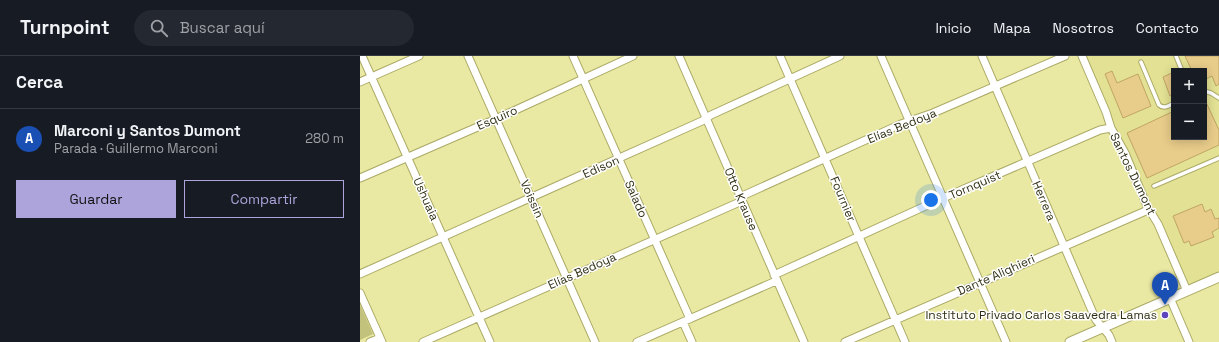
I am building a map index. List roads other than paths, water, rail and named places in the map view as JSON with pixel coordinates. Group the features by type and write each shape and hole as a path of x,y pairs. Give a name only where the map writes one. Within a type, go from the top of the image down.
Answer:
{"street":[{"name":"Ushuaia","path":"362,56 490,342"},
{"path":"360,82 419,56"},
{"name":"Voissin","path":"468,56 595,342"},
{"name":"Salado","path":"573,56 654,239 686,321 692,342"},
{"name":"Esquiro","path":"360,178 496,119 633,56"},
{"name":"Otto Krause","path":"679,56 804,342"},
{"name":"Fournier","path":"780,56 905,342"},
{"name":"Edison","path":"360,274 618,159 840,56"},
{"path":"881,56 1006,342"},
{"name":"Herrera","path":"982,56 1096,320 1109,335 1112,342"},
{"name":"Elías Bedoya","path":"423,342 654,239 825,158 1065,56"},
{"name":"Santos Dumont","path":"1082,56 1106,112 1111,128 1125,153 1148,210 1158,224 1187,291"},
{"name":"Tornquist","path":"638,342 686,321 858,237 943,198 1100,130 1111,128"},
{"name":"Dante Alighieri","path":"845,342 1148,210"},
{"path":"1070,342 1219,277"},
{"path":"360,293 381,340 370,342"},
{"path":"1170,298 1189,342"}],"lane":[{"path":"1176,56 1181,68"},
{"path":"1142,62 1159,105 1166,107 1172,104"},
{"path":"1207,92 1212,93 1219,98"},
{"path":"1154,186 1219,158"}],"place":[{"name":"Marconi y Santos Dumont","path":"1165,305"},
{"name":"Instituto Privado Carlos Saavedra Lamas","path":"1165,315"}]}
